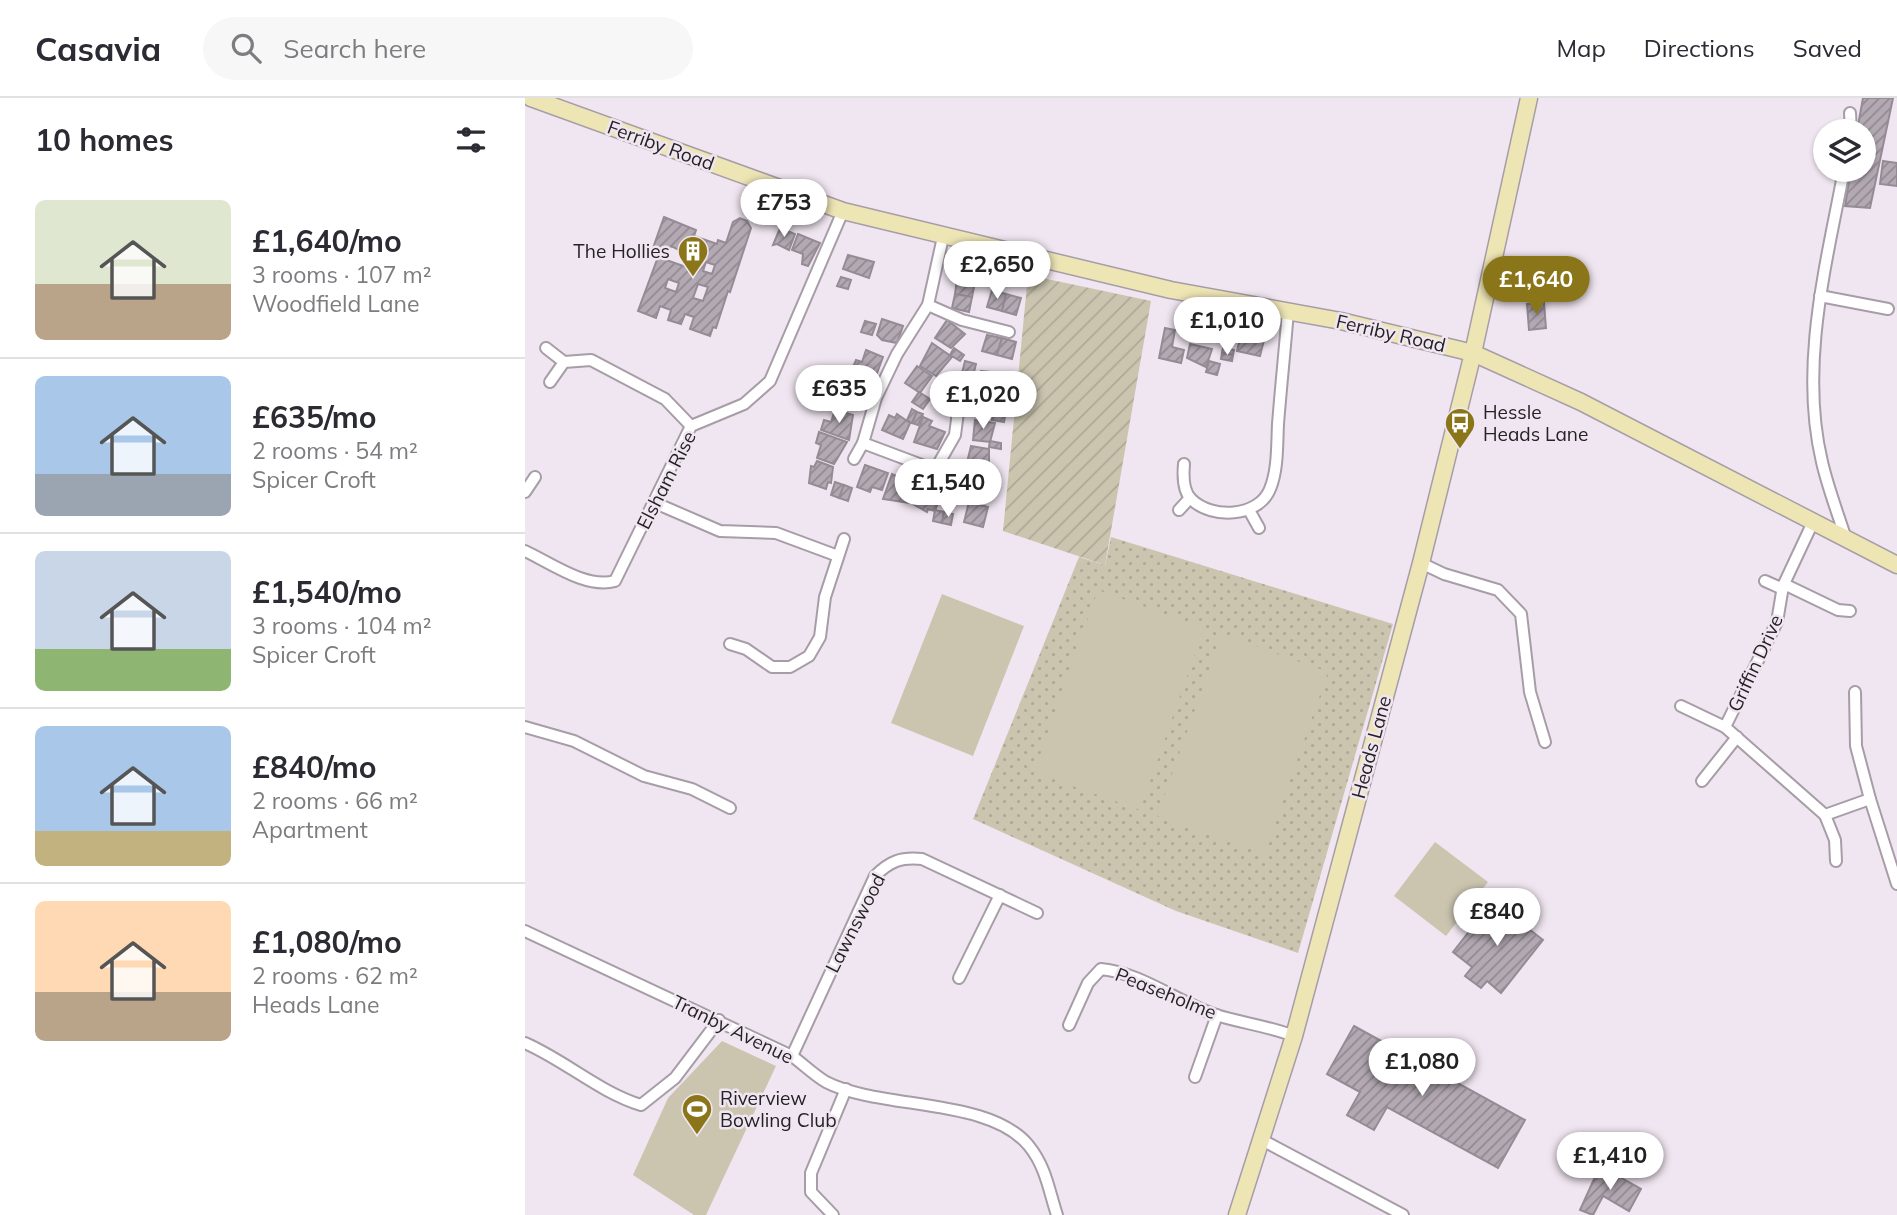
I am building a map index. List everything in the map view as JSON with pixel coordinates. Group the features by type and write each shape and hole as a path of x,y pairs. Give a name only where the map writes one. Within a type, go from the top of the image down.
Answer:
{"street":[{"name":"Ferriby Road","path":"531,98 843,211 1171,290 1288,311 1473,353 1581,402 1897,565"},
{"name":"Heads Lane","path":"1237,1215 1294,1036 1421,563 1473,353 1529,98"},
{"path":"1850,113 1850,119"},
{"path":"1842,182 1820,296 1814,367 1814,408 1822,462 1846,539"},
{"name":"Elsham Rise","path":"525,551 588,581 604,584 615,581 691,426 744,404 770,381 843,211"},
{"path":"854,458 863,443 876,398 897,354 928,305 943,237"},
{"path":"1820,296 1888,309"},
{"path":"928,305 962,320 1009,332"},
{"path":"1184,464 1183,480 1190,498 1208,510 1249,510 1263,502 1271,487 1288,311"},
{"path":"546,348 564,362 591,360 665,399 691,426"},
{"path":"550,382 564,362"},
{"path":"935,470 955,435 962,381"},
{"path":"863,443 935,470 947,494"},
{"path":"525,492 535,477"},
{"path":"1179,510 1190,498"},
{"path":"653,502 720,531 776,533 838,556"},
{"path":"1249,510 1259,528"},
{"name":"Griffin Drive","path":"1725,727 1777,622 1783,587 1813,522"},
{"path":"730,644 746,649 772,667 790,667 809,656 820,637 825,597 844,539"},
{"path":"1421,563 1444,574 1498,590 1521,614 1530,692 1545,741"},
{"path":"1765,581 1837,610 1850,611"},
{"path":"1855,692 1856,746 1897,884"},
{"name":"Griffin Drive","path":"1681,706 1725,727 1825,815"},
{"path":"525,727 574,741 644,776 692,789 730,808"},
{"path":"1702,781 1737,737"},
{"path":"1836,861 1835,840 1825,815 1870,799"},
{"name":"Lawnswood","path":"792,1056 874,876 886,865 903,857 922,859 1037,913"},
{"path":"959,978 1000,895"},
{"name":"Tranby Avenue","path":"525,931 792,1056 826,1082 979,1117 1008,1128 1029,1145 1047,1175 1057,1215"},
{"name":"Peaseholme","path":"1069,1025 1088,983 1101,969 1119,971 1217,1015 1267,1026 1294,1036"},
{"path":"1195,1077 1217,1015"},
{"path":"525,1043 550,1054 617,1097 641,1105 675,1077 719,1020"},
{"path":"833,1215 811,1192 811,1173 846,1088"},
{"path":"1262,1140 1403,1215"}],"shaded area":[{"path":"1028,275 1151,301 1105,565 1003,531"},
{"path":"1111,537 1393,624 1298,953 1176,911 973,819 1079,557 1105,565"},
{"path":"1098,590 1204,628 1140,810 1034,772"},
{"path":"942,594 1024,626 973,756 891,723"},
{"path":"1222,634 1328,672 1264,854 1157,816"},
{"path":"1435,842 1488,882 1446,936 1394,896"},
{"name":"Riverview Bowling Club","path":"722,1041 776,1066 706,1215 694,1215 633,1175 668,1098"}],"building":[{"path":"1863,98 1893,98 1876,179 1876,119 1859,119"},
{"path":"1883,161 1897,163 1897,186 1880,184"},
{"path":"1849,182 1875,182 1870,208 1845,206"},
{"name":"The Hollies","path":"664,217 696,230 694,236 717,244 718,240 726,243 733,222 740,218 747,221 751,228 730,292 728,291 716,328 713,327 710,336 690,329 694,317 685,314 681,324 668,320 671,310 660,306 656,318 638,311 658,257 686,267 690,255 671,246 668,254 653,248","holes":["706,262 715,265 712,274 703,271","668,279 679,283 676,292 665,288","698,284 708,287 703,301 693,298"]},
{"path":"780,228 795,234 789,250 777,244 773,245"},
{"path":"798,234 820,243 808,266 802,264 803,254 792,250"},
{"path":"848,255 874,262 869,278 843,269"},
{"path":"841,277 851,280 848,289 837,286"},
{"path":"957,279 975,282 972,297 955,294"},
{"path":"992,290 1006,294 1002,311 987,307"},
{"path":"955,294 972,297 969,312 952,308"},
{"path":"1006,294 1021,298 1016,315 1002,311"},
{"path":"1544,303 1546,328 1529,330 1527,304"},
{"path":"882,319 903,326 897,343 882,340 877,335"},
{"path":"947,320 965,334 951,348 935,338"},
{"path":"865,321 876,324 872,335 861,332"},
{"path":"1165,328 1175,330 1172,347 1184,350 1181,363 1159,358"},
{"path":"1242,331 1265,336 1260,356 1237,351"},
{"path":"987,335 1002,338 997,355 982,351"},
{"path":"1002,338 1016,342 1012,359 997,355"},
{"path":"932,343 952,357 936,376 920,366"},
{"path":"1190,344 1212,349 1206,367 1187,358"},
{"path":"954,348 964,355 960,361 950,355"},
{"path":"1223,348 1234,350 1233,355 1222,353"},
{"path":"866,350 883,357 874,381 851,372 856,360 862,362"},
{"path":"1222,353 1233,355 1232,361 1221,359"},
{"path":"965,361 976,364 973,376 962,373"},
{"path":"1209,361 1220,364 1217,375 1206,372"},
{"path":"917,366 932,376 920,393 905,383"},
{"path":"981,371 1000,373 997,393 978,390"},
{"path":"850,380 868,386 860,409 837,401 841,390 846,391"},
{"path":"919,392 930,399 923,409 912,402"},
{"path":"978,394 998,396 993,415 976,413"},
{"path":"912,409 917,412 912,423 907,420"},
{"path":"835,410 853,415 849,440 821,430 824,420 831,422"},
{"path":"917,412 923,414 918,425 912,423"},
{"path":"897,414 910,423 903,439 882,430 889,415 895,418"},
{"path":"993,414 1005,416 1004,422 992,420"},
{"path":"923,417 932,421 929,426 945,432 937,449 914,442"},
{"path":"975,420 995,423 990,442 973,440"},
{"path":"819,432 847,442 834,464 817,458 821,445 816,443"},
{"path":"990,441 1001,443 1001,449 989,447"},
{"path":"971,446 989,449 989,473 965,471"},
{"path":"817,461 833,467 831,483 828,482 826,489 809,483 811,466 814,467"},
{"path":"865,465 888,473 882,490 872,487 870,492 857,487"},
{"path":"967,473 993,478 986,502 968,499"},
{"path":"892,474 915,485 909,503 883,499"},
{"path":"835,482 844,485 839,498 831,495"},
{"path":"844,485 852,488 848,501 839,498"},
{"path":"919,486 941,494 935,511 928,509 927,512 913,504"},
{"path":"969,502 988,507 983,527 964,522"},
{"path":"935,510 944,512 942,523 933,521"},
{"path":"944,512 953,514 951,525 942,523"},
{"path":"1493,901 1543,940 1501,993 1487,981 1481,988 1465,976 1472,967 1453,952"},
{"path":"1354,1026 1525,1120 1498,1168 1387,1107 1374,1130 1347,1115 1360,1092 1327,1074"},
{"path":"1600,1166 1641,1189 1629,1211 1603,1196 1593,1215 1580,1210"}],"place":[{"name":"The Hollies","path":"693,278"},
{"name":"Hessle Heads Lane","path":"1460,450"},
{"name":"Riverview Bowling Club","path":"697,1136"}]}
